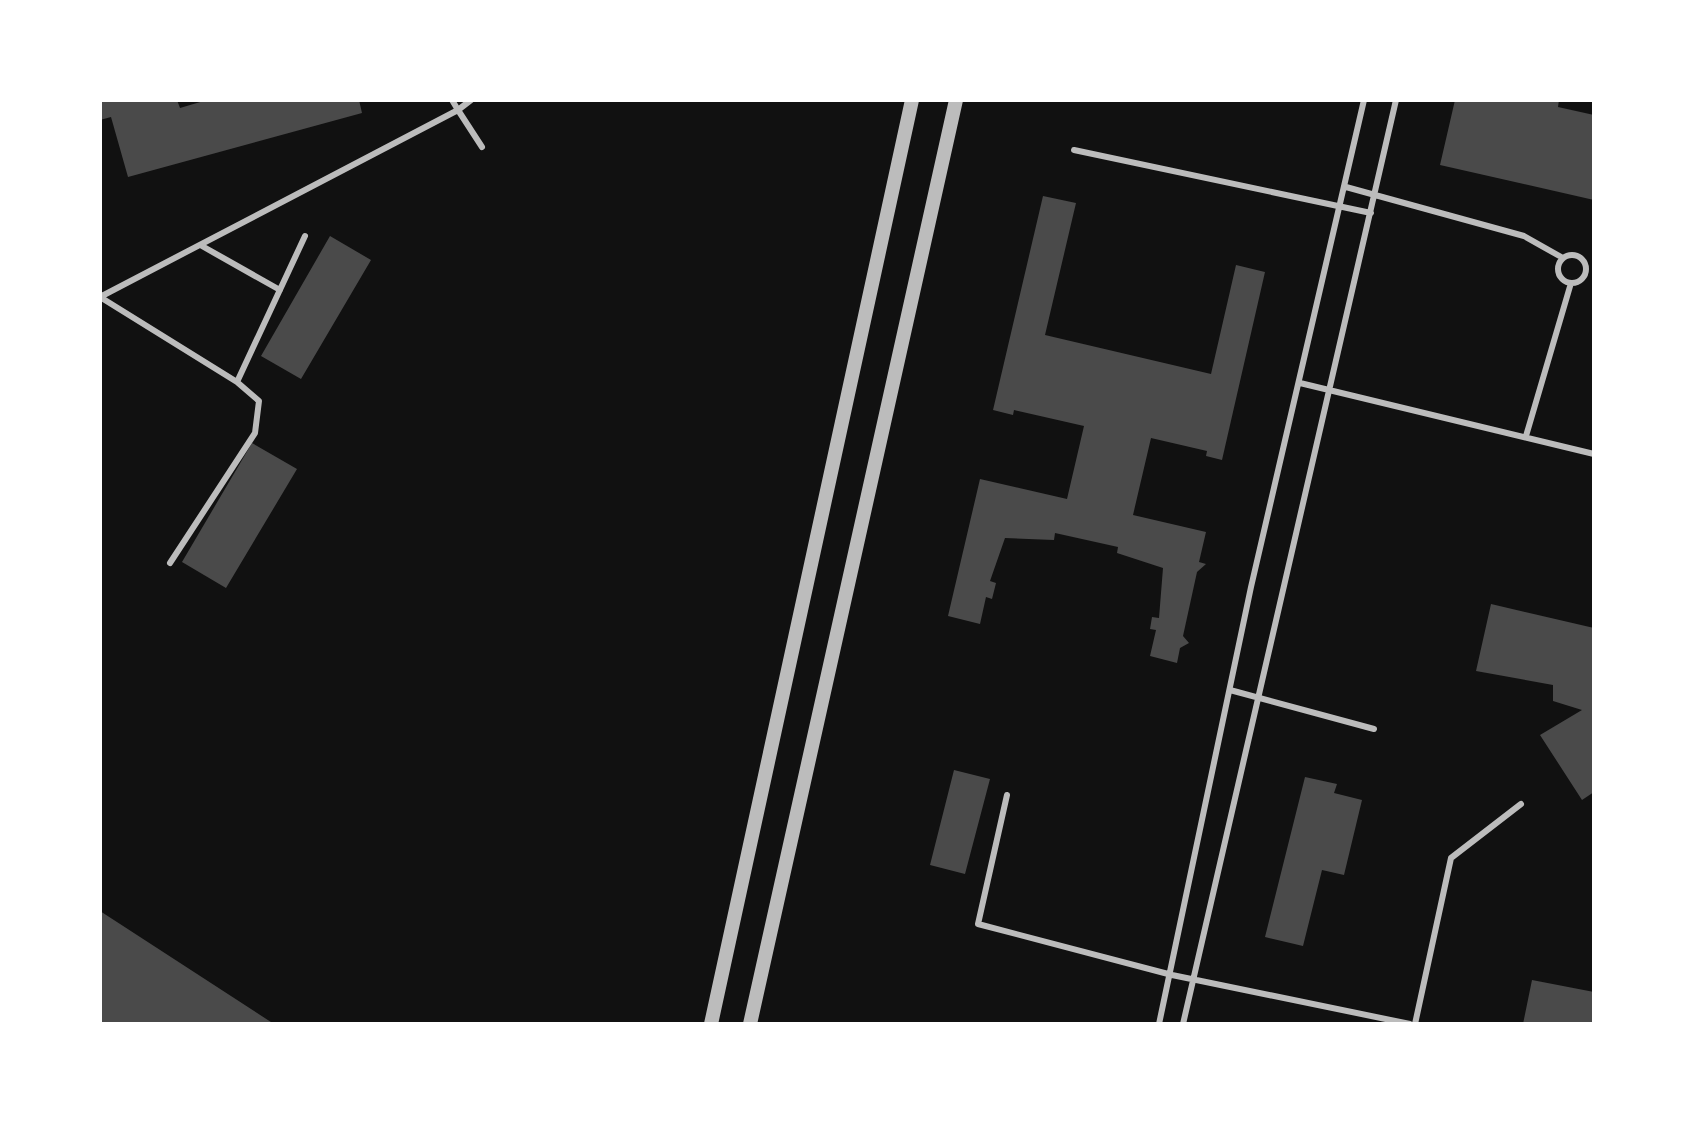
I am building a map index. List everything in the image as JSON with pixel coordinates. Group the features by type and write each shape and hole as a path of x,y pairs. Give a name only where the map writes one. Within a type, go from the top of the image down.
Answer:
{"street":[{"path":"711,1024 912,100"},
{"path":"750,1024 956,100"}],"lane":[{"path":"452,100 482,147"},
{"path":"100,297 202,246 458,110 471,100"},
{"path":"1159,1024 1172,975 1230,690 1364,100"},
{"path":"1183,1024 1396,100"},
{"path":"1074,150 1371,213"},
{"path":"1346,187 1524,236 1563,258 1579,256 1585,263 1585,276 1571,283 1526,436"},
{"path":"237,382 305,236"},
{"path":"202,246 280,290"},
{"path":"1563,258 1559,273 1571,283"},
{"path":"100,297 237,382 259,401 255,433 170,563"},
{"path":"1300,383 1594,454"},
{"path":"1230,690 1374,729"},
{"path":"1007,795 978,924 1172,975 1413,1024 1451,858 1521,804"}],"building":[{"path":"100,100 177,100 180,108 207,100 359,100 362,113 128,177 111,117 100,120"},
{"path":"1455,100 1559,100 1558,107 1594,115 1594,200 1440,165"},
{"path":"1043,196 1076,203 1045,335 1211,374 1236,265 1265,272 1222,460 1206,456 1207,451 1151,438 1133,515 1206,532 1199,562 1206,564 1197,572 1183,636 1189,643 1180,648 1177,663 1150,656 1156,630 1150,629 1152,617 1159,618 1163,568 1117,553 1118,547 1055,533 1054,540 1005,538 990,581 996,583 992,599 986,597 980,624 948,616 980,479 1067,499 1084,426 1014,410 1013,415 993,410"},
{"path":"330,236 371,260 301,379 261,356"},
{"path":"252,443 297,469 226,588 182,562"},
{"path":"1491,604 1594,628 1594,792 1582,800 1540,735 1582,710 1553,701 1553,685 1476,671"},
{"path":"954,770 990,779 965,874 930,865"},
{"path":"1305,777 1337,784 1334,793 1362,800 1344,875 1322,870 1303,946 1265,937"},
{"path":"100,911 274,1024 100,1024"},
{"path":"1532,980 1594,992 1594,1024 1523,1024"}]}
